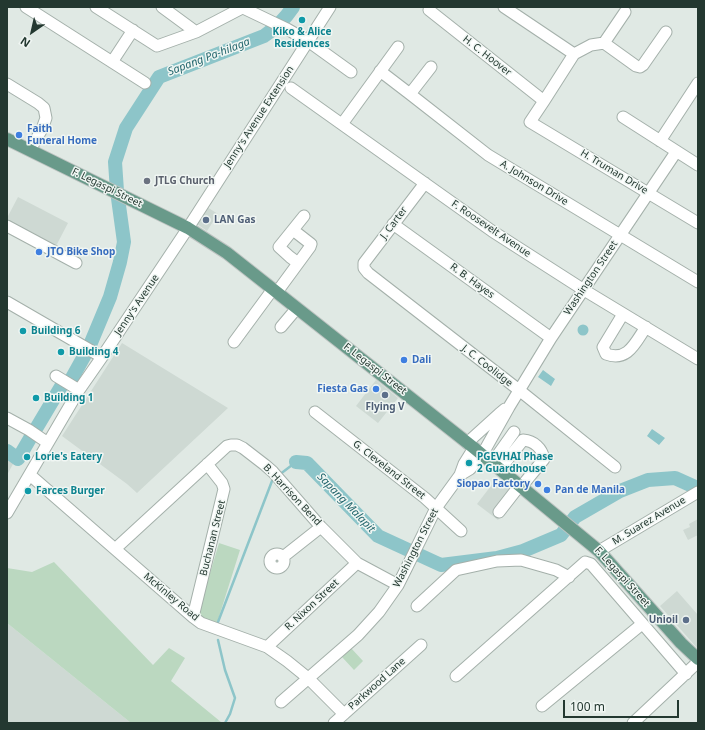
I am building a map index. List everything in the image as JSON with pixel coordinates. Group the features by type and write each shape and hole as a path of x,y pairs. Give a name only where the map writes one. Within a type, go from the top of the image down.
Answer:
{"main road":[{"name":"F. Legaspi Street","path":"7,139 188,228 227,252 475,449 599,551 698,661"}],"street":[{"path":"26,7 145,84"},
{"path":"96,7 157,46 196,32 242,8 287,29 308,41 351,72"},
{"path":"162,7 196,32"},
{"name":"Jenny's Avenue Extension","path":"188,228 330,7"},
{"path":"504,7 574,54"},
{"name":"H. C. Hoover","path":"429,10 544,101"},
{"path":"604,43 625,12"},
{"path":"112,62 133,30"},
{"path":"544,101 574,54 591,45 604,43 636,66 640,67 643,65 666,32"},
{"path":"342,124 398,47"},
{"path":"410,94 430,67"},
{"name":"A. Johnson Drive","path":"380,71 488,155 698,282"},
{"path":"660,141 698,83"},
{"path":"7,84 44,108 46,118 42,129 30,150"},
{"name":"F. Roosevelt Avenue","path":"291,88 492,231 584,290 698,359"},
{"name":"H. Truman Drive","path":"544,101 530,122 698,223"},
{"path":"623,117 698,165"},
{"name":"Washington Street","path":"475,449 492,437 551,338 676,152"},
{"name":"J. Carter","path":"364,263 425,183"},
{"path":"298,263 279,247 304,216"},
{"name":"R. B. Hayes","path":"394,224 551,338"},
{"path":"7,226 76,263"},
{"name":"Jenny's Avenue","path":"7,511 79,390 188,228"},
{"path":"234,342 310,247 311,244 293,230"},
{"name":"J. C. Coolidge","path":"364,263 364,268 368,273 614,466"},
{"path":"7,302 102,357"},
{"path":"281,327 297,308"},
{"path":"623,314 603,347 606,354 614,357 625,354 634,346 646,327"},
{"path":"56,376 79,390"},
{"name":"Washington Street","path":"281,702 358,635 379,612 398,585 436,508 460,475 470,469 482,430 509,407"},
{"name":"G. Cleveland Street","path":"315,412 425,498 461,531"},
{"path":"7,418 29,430 48,443"},
{"path":"482,430 484,429 489,431 492,437"},
{"path":"496,466 514,432"},
{"path":"496,466 523,440 530,441 537,445 542,451 544,459 499,512"},
{"name":"B. Harrison Bend","path":"115,549 227,446 237,445 249,452 273,472 321,527 357,563 398,585"},
{"name":"Buchanan Street","path":"194,617 224,489 222,483 207,464"},
{"name":"McKinley Road","path":"30,474 201,623 267,647 308,678 344,714"},
{"name":"M. Suarez Avenue","path":"599,551 698,492"},
{"path":"283,557 321,527"},
{"path":"417,606 456,570 497,561 521,560 556,570 569,576"},
{"path":"456,676 585,562 591,564 686,674"},
{"name":"R. Nixon Street","path":"267,647 357,563"},
{"path":"542,706 642,624"},
{"name":"Parkwood Lane","path":"334,723 421,646"},
{"path":"634,723 698,661"}],"shaded area":[{"path":"18,197 68,223 56,246 7,221 7,218"},
{"path":"207,207 218,214 207,231 197,224"},
{"path":"122,343 228,408 137,493 62,436"},
{"path":"376,380 398,398 378,423 356,406"},
{"path":"7,448 18,455 7,475"},
{"path":"497,478 517,495 498,520 477,504"},
{"path":"698,519 698,535 688,540 683,530 690,527 689,524"},
{"path":"677,591 698,615 698,649 660,606"},
{"path":"7,623 131,723 7,723"}],"green space":[{"path":"219,543 240,550 217,623 197,617"},
{"path":"54,562 153,665 169,648 185,658 171,681 221,722 131,723 7,623 7,568 32,572"},
{"path":"351,648 363,661 354,670 342,657"}],"water":[{"path":"581,325 585,325 587,326 587,334 581,335 578,332 578,328"},
{"path":"543,370 555,379 551,386 538,377"},
{"path":"652,429 665,438 659,445 647,436"}],"waterway":[{"name":"Sapang Pa-hilaga","path":"90,345 110,297 124,242 117,191 115,162 126,128 159,77 264,36 280,23 293,7"},
{"name":"Sapang Pa-hilaga","path":"72,378 87,351"},
{"name":"Sapang Pa-hilaga","path":"34,432 62,385"},
{"name":"Sapang Pa-hilaga","path":"7,451 18,459 32,435"},
{"name":"Sapang Malapit","path":"279,475 296,462"},
{"name":"Sapang Malapit","path":"296,462 307,463 378,536 441,565 497,558 523,551 561,535 575,517 620,491 648,480 675,478 695,487"},
{"name":"Sapang Malapit","path":"218,622 272,481 276,479"},
{"name":"Sapang Malapit","path":"218,640 225,670 235,698 230,714 225,723"}],"place":[{"name":"Kiko & Alice Residences","path":"302,20"},
{"name":"Faith Funeral Home","path":"19,135"},
{"name":"JTLG Church","path":"147,181"},
{"name":"LAN Gas","path":"206,220"},
{"name":"JTO Bike Shop","path":"39,252"},
{"name":"Building 6","path":"23,331"},
{"name":"Building 4","path":"61,352"},
{"name":"Dali","path":"404,360"},
{"name":"Fiesta Gas","path":"376,389"},
{"name":"Flying V","path":"385,395"},
{"name":"Building 1","path":"36,398"},
{"name":"Lorie's Eatery","path":"27,457"},
{"name":"PGEVHAI Phase 2 Guardhouse","path":"469,463"},
{"name":"Siopao Factory","path":"538,484"},
{"name":"Pan de Manila","path":"547,490"},
{"name":"Farces Burger","path":"28,491"},
{"name":"Unioil","path":"686,620"}]}
